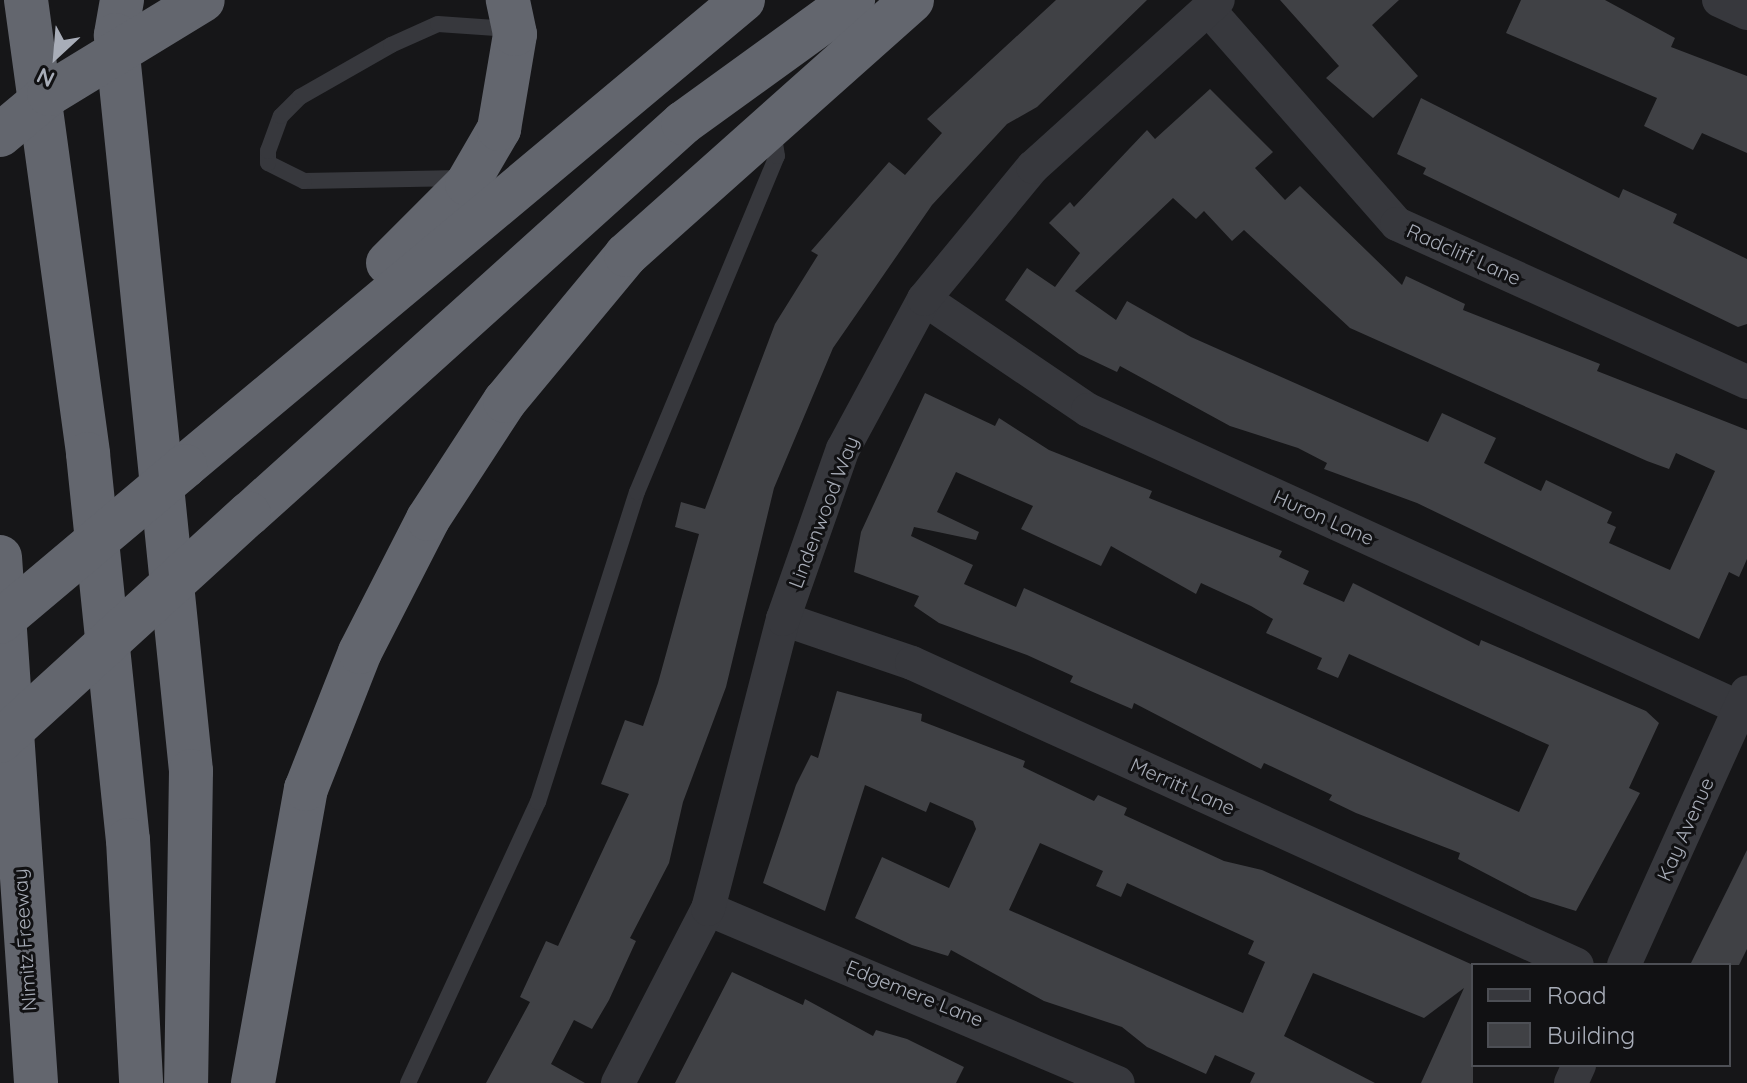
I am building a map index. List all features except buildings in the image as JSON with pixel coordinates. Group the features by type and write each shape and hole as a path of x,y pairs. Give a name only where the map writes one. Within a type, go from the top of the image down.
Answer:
{"highway":[{"path":"26,0 88,454 128,840 141,1083"},
{"path":"122,0 116,35 191,771 186,1083"},
{"path":"0,135 49,94 203,0"},
{"path":"0,622 743,0"},
{"path":"0,741 67,677 683,123 853,0"},
{"path":"253,1083 306,789 360,652 428,519 505,401 626,255 912,0"},
{"path":"185,466 471,178 499,129 511,14"},
{"name":"Nimitz Freeway","path":"0,557 36,1083"},
{"path":"0,732 67,677"}],"street":[{"path":"1719,0 1747,13"},
{"name":"Lindenwood Way","path":"618,1083 708,909 783,619 843,449 924,299 1033,167 1213,4"},
{"name":"Radcliff Lane","path":"1213,4 1397,224 1747,382"},
{"name":"Huron Lane","path":"924,299 1088,410 1743,700"},
{"name":"Merritt Lane","path":"783,619 912,663 1573,963"},
{"name":"Kay Avenue","path":"1625,963 1743,700"},
{"name":"Edgemere Lane","path":"708,909 1118,1083"}],"lane":[{"path":"471,178 304,181 268,163 268,151 281,116 300,97 391,45 438,24 511,14"},
{"path":"408,1083 538,802 637,492 777,156 772,125"}]}
